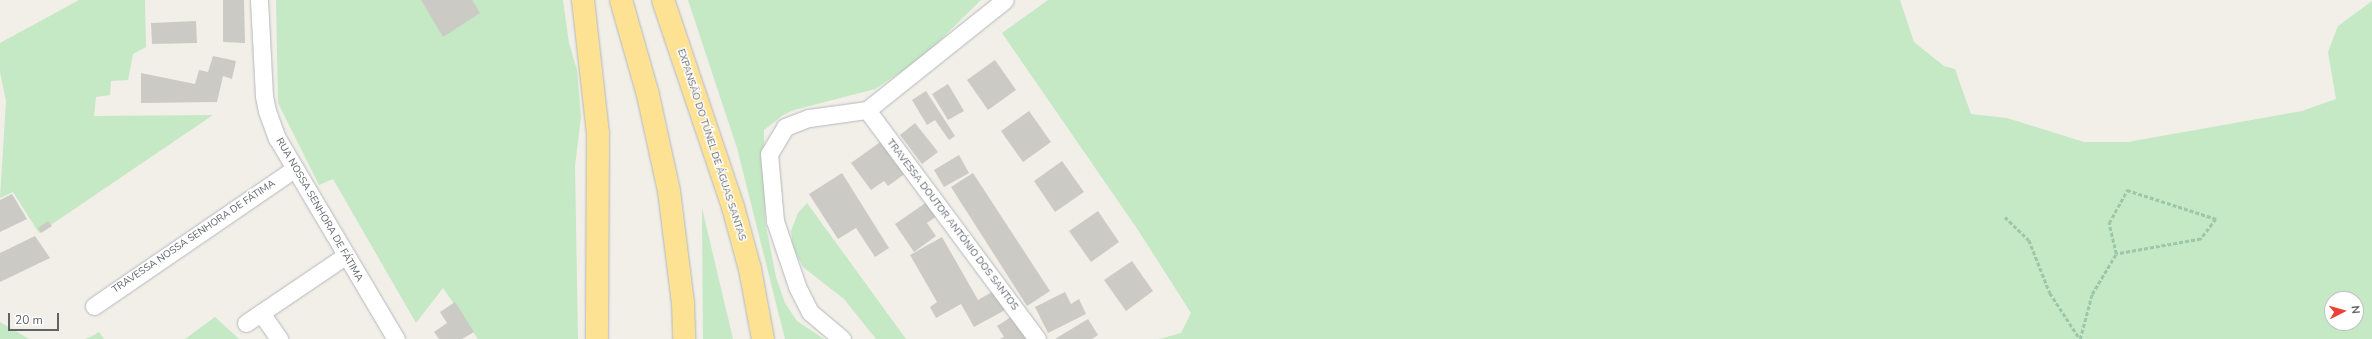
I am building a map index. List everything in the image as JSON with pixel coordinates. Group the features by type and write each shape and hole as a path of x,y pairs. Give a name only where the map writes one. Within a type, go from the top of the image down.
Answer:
{"highway":[{"path":"583,0 598,133 597,339"},
{"path":"621,0 648,95 669,190 683,304 684,339"},
{"name":"EXPANSÃO DO TÚNEL DE ÁGUAS SANTAS","path":"663,0 734,207 750,269 763,339"}],"street":[{"name":"RUA NOSSA SENHORA DE FÁTIMA","path":"259,0 266,111 276,138 345,256 396,339"},
{"path":"842,339 810,312 797,286 775,221 769,154 785,127 809,118 867,110 1005,0"},
{"name":"TRAVESSA DOUTOR ANTÓNIO DOS SANTOS","path":"867,110 1037,339"},
{"name":"TRAVESSA NOSSA SENHORA DE FÁTIMA","path":"94,306 294,169"},
{"path":"246,323 345,256"},
{"path":"261,313 279,339"}],"path":[{"path":"2080,339 2092,294 2116,254 2109,223 2127,190 2216,219 2201,239 2116,254"},
{"path":"2006,217 2028,240 2050,293 2080,339"}],"green space":[{"path":"79,0 145,0 146,47 133,54 128,80 111,81 110,95 96,97 94,116 213,115 39,233 13,192 0,198 6,101 0,72 0,43"},
{"path":"276,0 563,0 569,43 577,70 581,117 575,166 578,339 478,339 443,288 416,323 333,179 319,185 278,103"},
{"path":"688,0 981,0 921,59 875,89 794,110 783,115 764,130 765,221 776,277 785,303 797,321 824,339 785,339 737,148"},
{"path":"1048,0 1900,0 1914,42 1944,66 1955,69 1971,114 2007,118 2084,142 2128,142 2302,111 2336,99 2328,52 2338,26 2372,1 2372,339 1159,339 1181,333 1191,313 1138,230 1002,33"},
{"path":"807,203 906,339 876,339 844,299 803,267 793,248 791,231 798,213"},
{"path":"702,208 733,339 703,339"},
{"path":"215,317 239,339 185,339"},
{"path":"0,322 29,339 0,339"},
{"path":"99,332 104,339 85,339 92,336"}],"building":[{"path":"223,0 244,0 245,43 223,42"},
{"path":"421,0 472,0 480,13 443,37"},
{"path":"196,21 197,43 152,44 151,23"},
{"path":"213,56 236,61 232,79 223,76 217,102 141,103 141,73 195,84 199,70 208,72"},
{"path":"995,60 1016,90 988,110 967,80"},
{"path":"948,84 964,111 948,120 932,94"},
{"path":"926,91 955,136 949,140 935,120 927,125 912,100"},
{"path":"1029,111 1051,142 1023,162 1001,131"},
{"path":"915,123 938,152 922,164 900,135"},
{"path":"883,140 906,173 888,186 884,181 871,190 851,163"},
{"path":"959,155 969,173 944,187 934,170"},
{"path":"1062,161 1084,192 1055,212 1034,181"},
{"path":"842,173 889,248 875,257 856,228 838,239 809,194"},
{"path":"973,173 1050,291 1027,306 951,187"},
{"path":"12,194 27,219 0,232 0,200"},
{"path":"927,202 937,216 927,223 936,236 914,252 895,224"},
{"path":"1098,211 1119,242 1091,262 1069,231"},
{"path":"48,221 52,226 41,233 38,228"},
{"path":"35,236 50,258 0,282 0,253"},
{"path":"942,237 978,300 994,291 1005,310 974,327 961,304 936,318 930,307 937,302 910,255"},
{"path":"1132,261 1153,291 1126,311 1104,280"},
{"path":"1065,292 1071,304 1079,299 1086,314 1048,333 1035,307"},
{"path":"455,302 474,332 462,339 439,339 434,332 447,323 440,312"},
{"path":"1014,315 1028,339 1000,339 1004,337 997,326"},
{"path":"1088,319 1098,335 1092,339 1055,339"}]}
